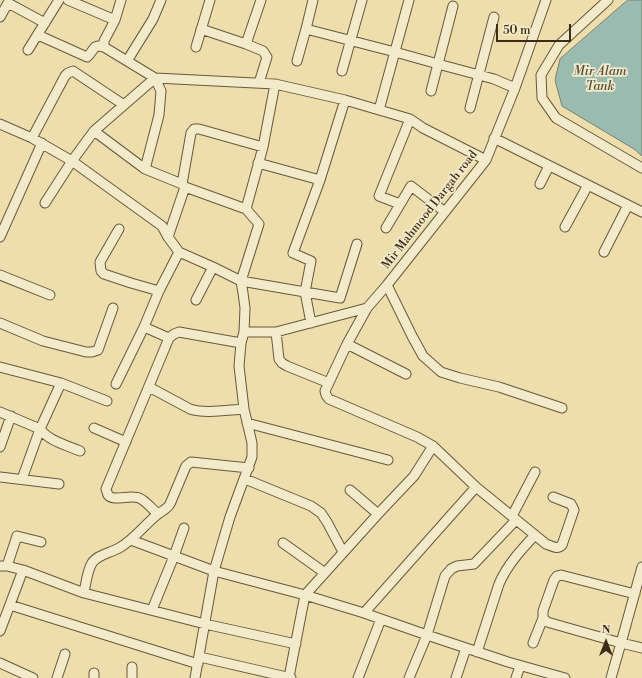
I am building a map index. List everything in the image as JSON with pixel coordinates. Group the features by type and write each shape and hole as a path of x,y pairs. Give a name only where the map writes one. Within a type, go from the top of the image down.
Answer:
{"street":[{"path":"28,50 59,0"},
{"path":"68,0 115,20"},
{"path":"104,47 104,41 115,20 121,0"},
{"path":"127,61 153,19 161,0"},
{"path":"196,47 210,0"},
{"path":"246,44 261,0"},
{"path":"297,61 313,0"},
{"path":"342,71 362,0"},
{"path":"379,110 409,0"},
{"name":"Mir Mahmood Dargah road","path":"546,0 515,88 486,160 387,285 423,356 441,372 499,387 562,408"},
{"path":"608,0 559,45 541,75 542,98 556,118 642,168"},
{"path":"0,17 5,1 45,23"},
{"path":"431,91 453,6"},
{"path":"470,108 494,17"},
{"path":"201,29 263,51 267,57 259,83"},
{"path":"306,29 494,79 515,88"},
{"path":"38,35 87,57 95,47 104,47 155,78 275,84 345,100 410,119 423,128 486,160"},
{"path":"32,138 65,76 73,71 124,105"},
{"path":"44,203 94,131 155,78"},
{"path":"145,169 159,115 161,91 155,78"},
{"path":"246,210 263,147 275,84"},
{"path":"311,323 305,292 311,262 293,253 320,180 345,100"},
{"path":"400,204 379,196 410,119"},
{"path":"0,124 32,138 72,161 162,226 179,252 241,281 340,298 357,244"},
{"path":"168,237 183,186 190,133 199,129 263,147"},
{"path":"94,131 145,169 183,186 246,210 259,224 241,281 244,293 245,308 244,332 241,343 239,366 244,409 252,443 252,457 230,517 214,571 195,678"},
{"path":"494,138 642,212"},
{"path":"0,237 42,144"},
{"path":"258,163 320,180"},
{"path":"540,184 549,166"},
{"path":"565,227 588,185"},
{"path":"386,228 412,186 445,212"},
{"path":"604,252 628,205"},
{"path":"119,229 100,262 101,271 104,274 159,291"},
{"path":"116,384 144,327 159,291 179,252"},
{"path":"196,300 212,267"},
{"path":"0,275 50,295"},
{"path":"387,285 367,308 347,344 325,391 326,396 329,399 417,437 433,446 476,487 546,544 556,548 562,545 574,510 571,504 553,497"},
{"path":"0,323 43,341 86,352 92,352 98,350 113,308"},
{"path":"244,332 276,332 367,308"},
{"path":"144,327 169,338"},
{"path":"158,514 140,498 111,497 108,495 106,489 169,338 179,332 241,343"},
{"path":"276,332 279,359 282,363 329,383"},
{"path":"347,344 406,374"},
{"path":"0,367 62,383 107,401"},
{"path":"22,479 40,429 62,383"},
{"path":"149,387 195,410 244,409"},
{"path":"0,412 40,429 45,435 53,440 80,451"},
{"path":"0,447 11,416"},
{"path":"247,423 388,460"},
{"path":"94,428 126,442"},
{"path":"10,605 199,661 290,678 305,595 414,476 433,446"},
{"path":"84,593 92,562 99,557 118,549 131,540 158,514 167,508 186,466 191,462 249,468"},
{"path":"409,678 427,636 445,576 451,569 457,566 474,564 479,560 514,518 535,472"},
{"path":"0,477 59,484"},
{"path":"245,479 311,506 321,513 343,552"},
{"path":"364,612 476,487"},
{"path":"350,490 378,514"},
{"path":"152,610 184,528"},
{"path":"477,652 503,575 523,548 535,535"},
{"path":"41,542 17,536 4,566 24,570 84,593 205,624 296,644"},
{"path":"131,540 214,571 364,612 427,636 520,666 565,678"},
{"path":"283,543 325,573"},
{"path":"611,678 642,567"},
{"path":"0,631 24,570"},
{"path":"533,643 543,618 554,580 557,576 561,575 635,594"},
{"path":"543,618 546,622 642,648"},
{"path":"358,678 381,619"},
{"path":"456,678 466,648"},
{"path":"57,678 64,654"},
{"path":"0,663 33,678"},
{"path":"516,678 520,666"},
{"path":"132,668 132,678"}],"water":[{"name":"Mir Alam Tank","path":"628,0 642,0 642,156 634,149 562,106 555,80 560,59"}]}
